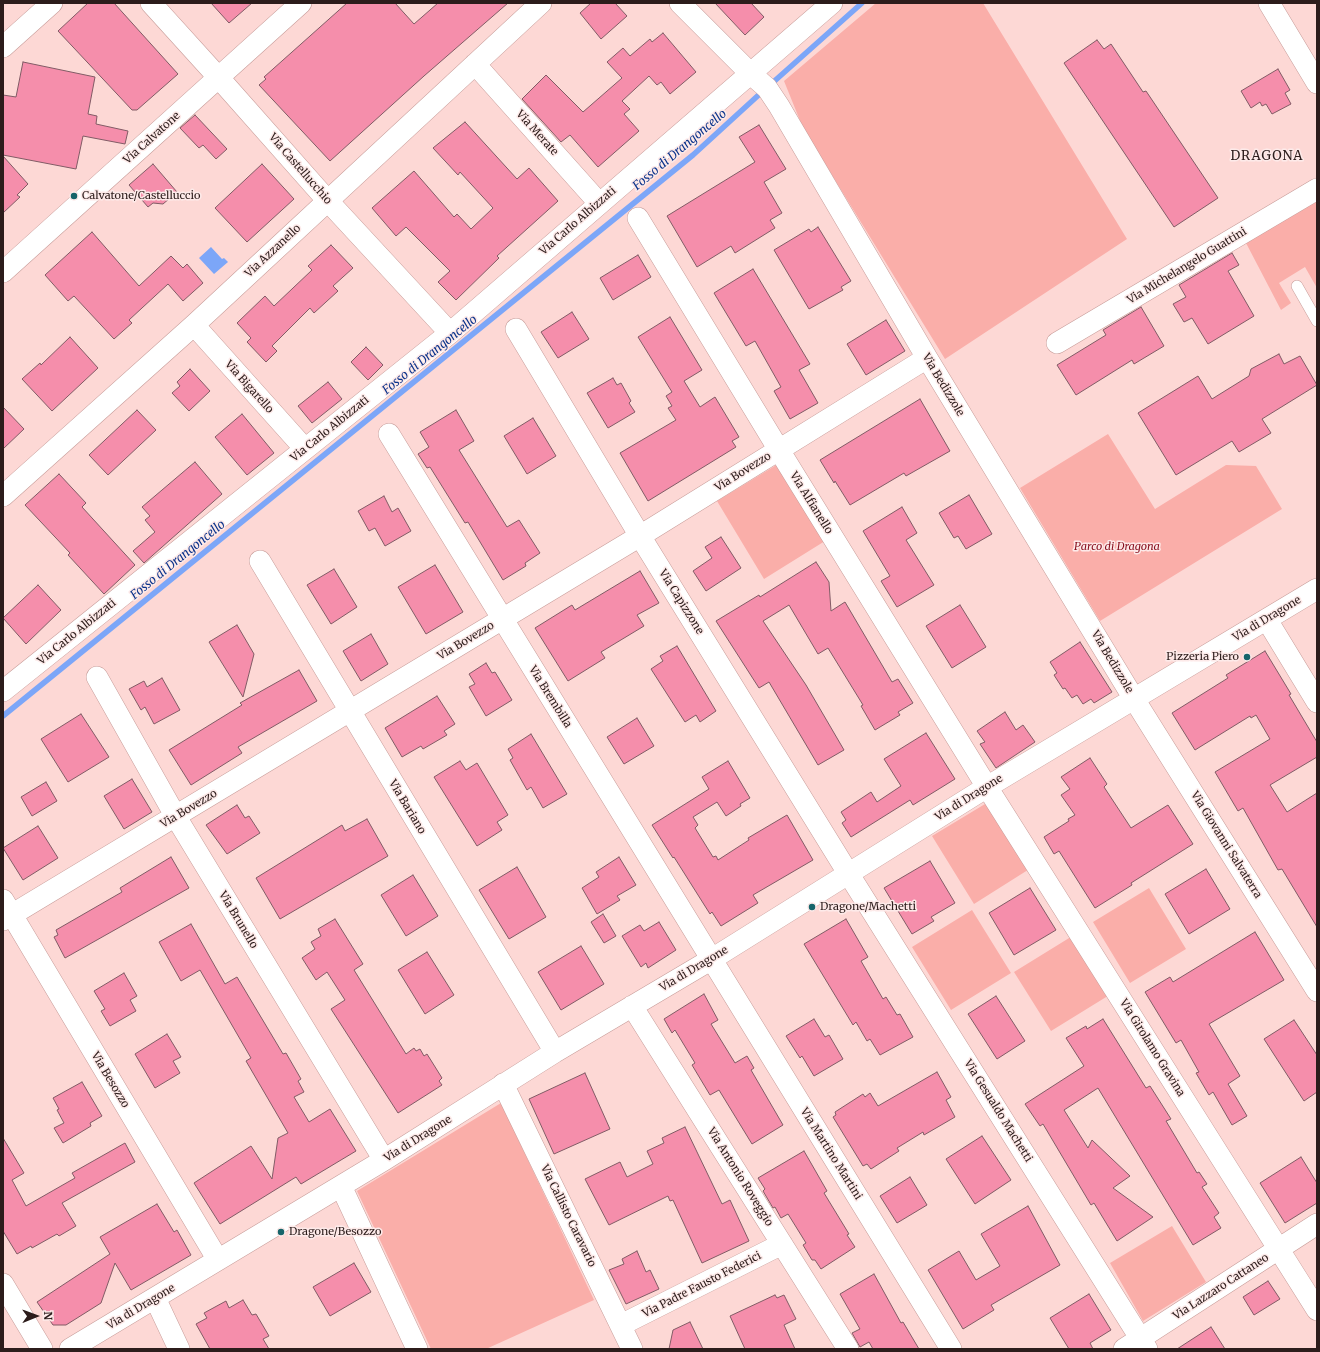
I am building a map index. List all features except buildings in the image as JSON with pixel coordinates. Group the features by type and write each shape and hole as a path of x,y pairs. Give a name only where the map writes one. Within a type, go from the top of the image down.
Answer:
{"street":[{"path":"3,47 52,3"},
{"name":"Via Castellucchio","path":"151,3 327,200 450,333"},
{"name":"Via Calvatone","path":"3,272 301,3"},
{"name":"Via Azzanello","path":"3,496 194,325 541,3"},
{"name":"Via Bedizzole","path":"680,3 767,88 779,106 927,358 1134,699"},
{"name":"Via Carlo Albizzati","path":"3,691 450,333 832,3"},
{"path":"1274,5 1317,83"},
{"name":"Via Merate","path":"474,64 599,203"},
{"name":"Via Michelangelo Guattini","path":"1057,343 1317,189"},
{"name":"Via Alfianello","path":"638,218 986,787"},
{"name":"Via Bigarello","path":"194,325 305,449"},
{"name":"Via Capizzone","path":"516,329 640,536 848,873"},
{"name":"Via Bovezzo","path":"6,912 176,817 502,618 640,536 927,358"},
{"name":"Via Brembilla","path":"389,434 712,959"},
{"name":"Via Bariano","path":"260,561 555,1052"},
{"name":"Via di Dragone","path":"70,1349 384,1160 555,1052 712,959 986,787 1317,589"},
{"path":"1267,620 1317,702"},
{"name":"Via Brunello","path":"97,677 176,817 384,1160"},
{"name":"Via Giovanni Salvaterra","path":"1134,699 1317,991"},
{"name":"Via Girolamo Gravina","path":"986,787 1317,1310"},
{"name":"Via Gesualdo Machetti","path":"848,873 1138,1346"},
{"name":"Via Besozzo","path":"6,912 218,1260"},
{"name":"Via Martino Martini","path":"712,959 951,1349"},
{"name":"Via Antonio Roveggio","path":"632,1006 848,1349"},
{"name":"Via Callisto Caravario","path":"503,1084 632,1349"},
{"path":"341,1186 417,1349"},
{"name":"Via Lazzaro Cattaneo","path":"1138,1346 1279,1248 1317,1224"},
{"name":"Via Padre Fausto Federici","path":"621,1325 782,1244"},
{"path":"3,1284 42,1349"},
{"path":"155,1298 179,1349"}],"lane":[{"path":"1297,286 1317,321"}],"green space":[{"path":"876,3 983,3 1127,239 945,359 803,128 784,81"},
{"path":"1317,200 1317,288 1305,267 1279,283 1291,303 1281,310 1246,243"},
{"name":"Parco di Dragona","path":"1108,434 1155,509 1226,465 1256,466 1282,509 1100,621 1020,488"},
{"path":"778,464 825,541 764,579 717,501"},
{"path":"990,801 1031,868 974,904 932,836"},
{"path":"1149,888 1186,949 1130,983 1093,922"},
{"path":"972,910 1011,973 951,1010 912,947"},
{"path":"1074,935 1111,994 1051,1031 1014,972"},
{"path":"501,1103 594,1300 486,1349 431,1349 357,1191"},
{"path":"1172,1226 1206,1282 1143,1321 1110,1263"}],"water":[{"path":"211,247 222,259 224,258 228,262 214,274 199,258"}],"waterway":[{"name":"Fosso di Drangoncello","path":"770,85 862,3"},
{"name":"Fosso di Drangoncello","path":"3,716 693,155 763,91"}],"place":[{"name":"Calvatone/Castelluccio","path":"74,196"},
{"name":"Pizzeria Piero","path":"1247,657"},
{"name":"Dragone/Machetti","path":"812,907"},
{"name":"Dragone/Besozzo","path":"281,1232"}],"district":[{"name":"DRAGONA","path":"1267,156"}]}
